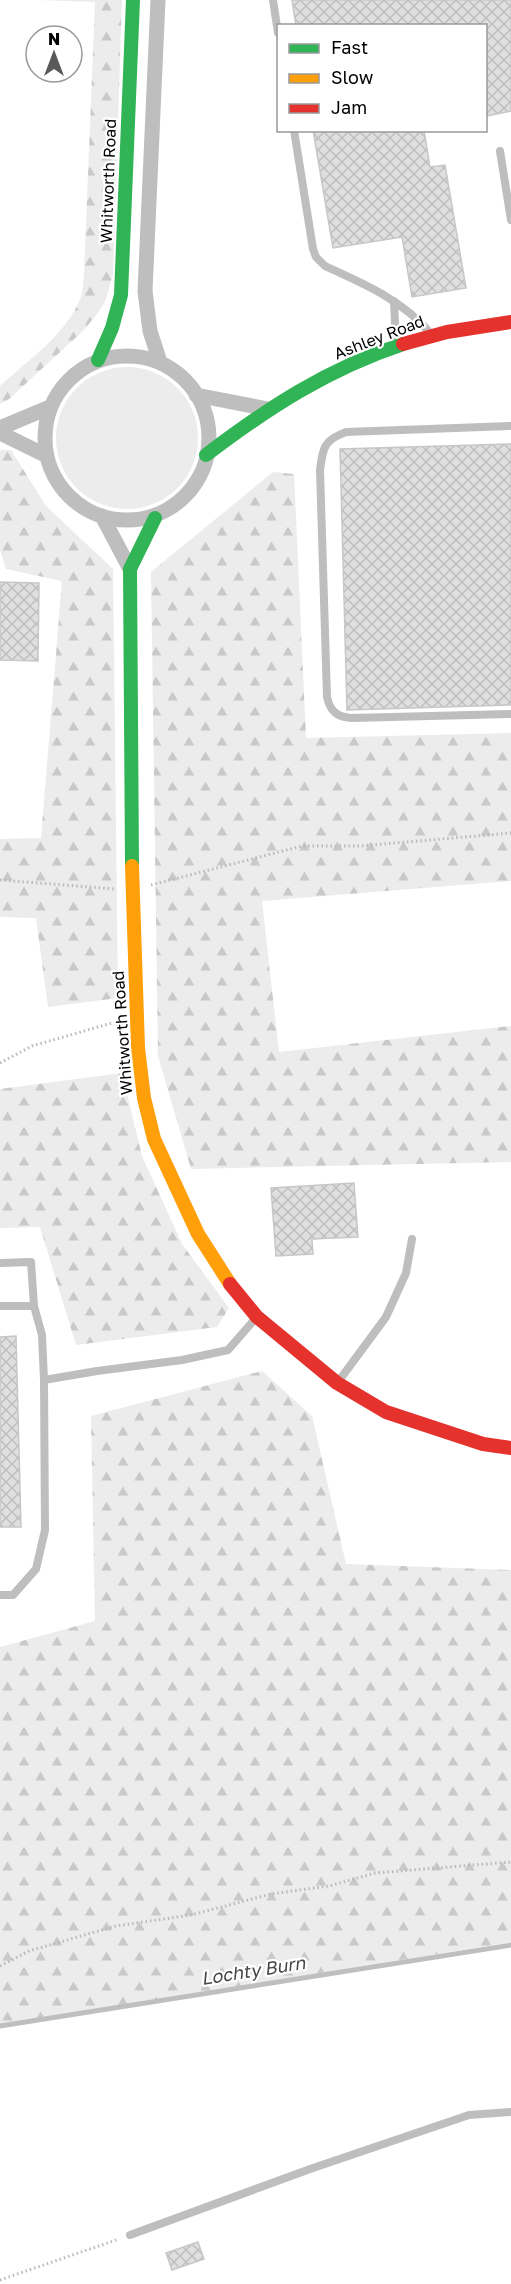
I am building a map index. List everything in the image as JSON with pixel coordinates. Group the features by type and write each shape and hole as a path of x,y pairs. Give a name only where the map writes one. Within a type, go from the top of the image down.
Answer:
{"street":[{"name":"Whitworth Road","path":"98,360 112,328 121,295 133,0"},
{"path":"158,0 145,291 150,331 159,362"},
{"name":"Ashley Road","path":"206,455 268,409 350,364 432,335 511,322"},
{"path":"118,356 141,357 159,362 178,374 196,394 204,411 209,434 204,467 196,488 179,505 155,518 130,522 102,516 75,502 56,481 45,455 45,434 50,407 60,387 78,372 98,360 118,356"},
{"path":"196,394 268,409"},
{"path":"0,430 50,407"},
{"path":"0,430 45,455"},
{"name":"Whitworth Road","path":"102,516 130,570"},
{"name":"Whitworth Road","path":"155,518 130,570 136,1004 144,1098 154,1139 198,1234 227,1280 257,1317 337,1383 386,1412 483,1444 511,1448"}],"lane":[{"path":"273,0 277,24"},
{"path":"294,132 316,257 325,266 394,301 432,335"},
{"path":"500,151 511,220"},
{"path":"394,301 396,347"},
{"path":"511,426 346,432 328,441 322,452 320,470 327,697 334,713 351,718 511,714"},
{"path":"337,1383 386,1317 406,1273 412,1239"},
{"path":"0,1263 31,1262 34,1306 42,1335 45,1530 36,1569 12,1595 0,1596"},
{"path":"0,1306 34,1306"},
{"path":"44,1380 182,1360 228,1350 257,1317"},
{"path":"130,2235 313,2168 469,2115 511,2112"}],"path":[{"path":"0,880 133,890 302,846 360,846 511,833"},
{"path":"0,1063 32,1046 118,1022 136,1004"},
{"path":"0,1966 29,1951 116,1926 191,1915 271,1894 329,1886 375,1873 511,1862"},
{"path":"0,2280 130,2235"}],"green space":[{"path":"38,0 122,0 113,275 105,302 84,330 9,399 0,404 0,386 57,335 75,310 83,289 95,2"},
{"path":"127,367 154,373 177,388 192,411 198,438 192,465 177,488 154,503 127,509 100,503 77,488 62,465 56,438 62,411 77,388 100,373"},
{"path":"0,450 11,450 46,506 113,569 118,998 48,1007 36,918 0,917 0,839 41,838 62,581 6,569 0,550"},
{"path":"273,472 294,474 306,738 511,733 511,881 262,901 279,1052 511,1026 511,1162 191,1169 158,1056 151,572"},
{"path":"122,1073 142,1156 182,1244 229,1308 217,1327 76,1345 40,1227 0,1228 0,1089"},
{"path":"262,1371 312,1416 346,1564 511,1570 511,1942 0,2025 0,1647 95,1621 91,1416"}],"building":[{"path":"292,0 511,0 511,111 487,116 487,24 296,24"},
{"path":"313,132 424,132 430,167 445,165 466,288 412,297 402,237 333,248"},
{"path":"511,444 511,705 347,710 340,449"},
{"path":"0,582 39,583 38,661 0,660"},
{"path":"354,1183 358,1237 312,1239 313,1254 276,1256 271,1188"},
{"path":"16,1336 21,1527 0,1527 0,1337"},
{"path":"198,2242 204,2259 172,2270 166,2253"}],"waterway":[{"name":"Lochty Burn","path":"0,2026 511,1945"}],"traffic: fast":[{"path":"98,360 112,328 121,295 133,0"},
{"path":"206,455 276,405 324,377 403,344"},
{"path":"132,866 130,569 155,518"}],"traffic: slow":[{"path":"132,866 138,1048 144,1098 154,1139 198,1234 230,1284"}],"traffic: jam":[{"path":"403,344 447,332 511,322"},
{"path":"230,1284 257,1317 337,1383 386,1412 483,1444 511,1448"}]}
